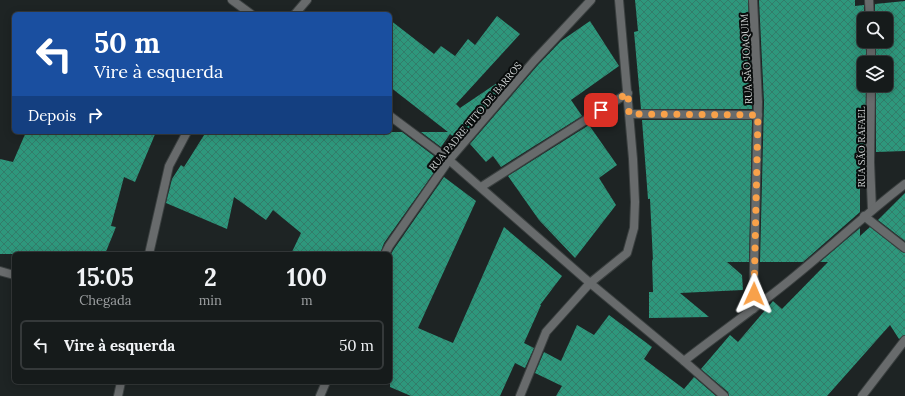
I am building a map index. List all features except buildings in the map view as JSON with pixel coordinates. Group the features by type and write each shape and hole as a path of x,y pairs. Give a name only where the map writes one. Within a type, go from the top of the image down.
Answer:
{"street":[{"path":"232,0 247,12"},
{"path":"297,12 307,0"},
{"name":"RUA PADRE TITO DE BARROS","path":"386,252 449,160 534,61 591,0"},
{"path":"520,396 546,332 590,284 627,253 634,228 635,202 628,93 619,0"},
{"name":"RUA SÃO JOAQUIM","path":"753,0 758,115 754,309"},
{"path":"870,0 870,12"},
{"name":"RUA SÃO RAFAEL","path":"871,92 870,162 872,210"},
{"path":"481,186 628,93"},
{"path":"629,114 758,115"},
{"path":"392,117 481,186 590,284 684,361 724,396"},
{"path":"149,252 169,166 186,134"},
{"path":"684,361 754,309 864,216 905,184"},
{"path":"864,216 905,248"},
{"path":"0,271 12,274"},
{"path":"862,396 905,340"},
{"path":"118,396 121,384"},
{"path":"320,396 325,384"}],"route":[{"path":"601,110 628,93 629,114 758,115 754,294"}]}
